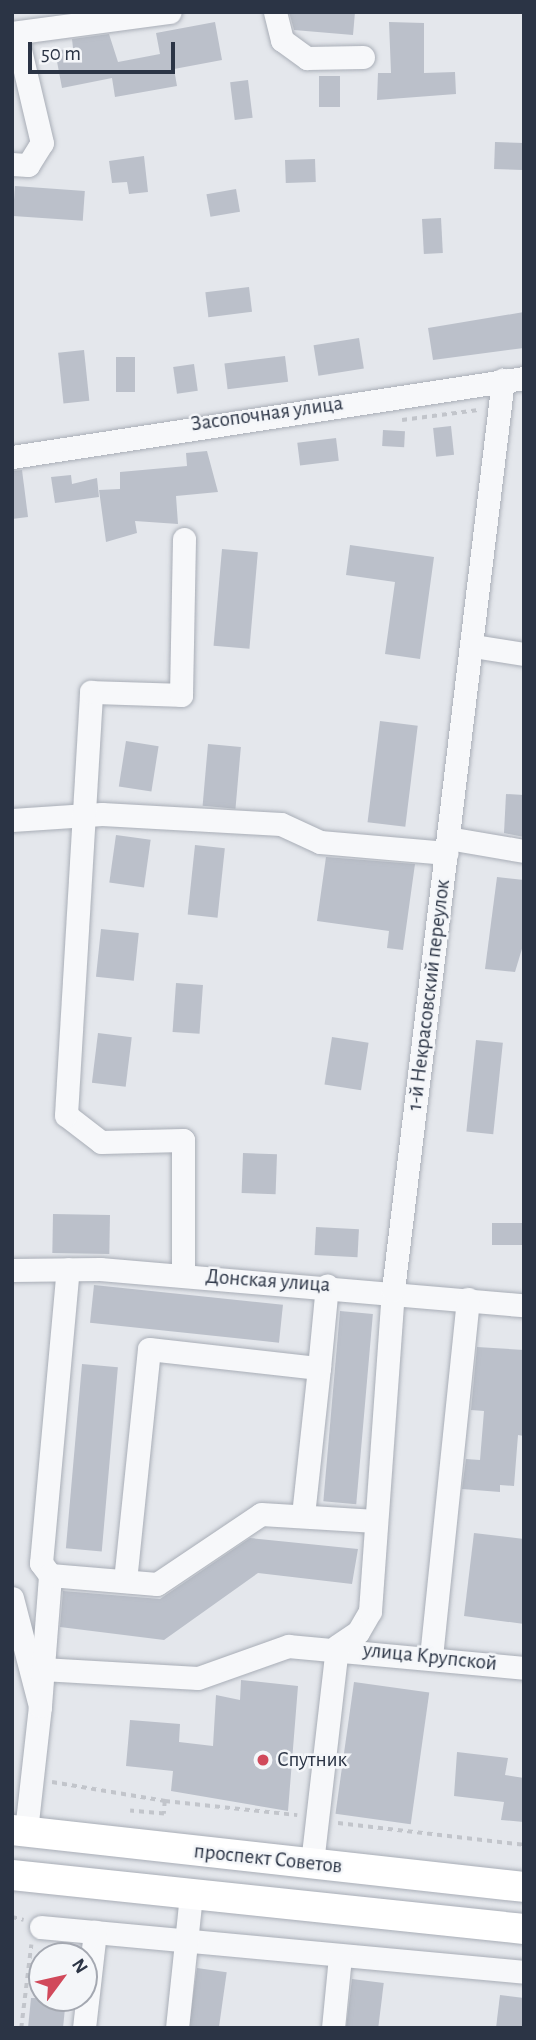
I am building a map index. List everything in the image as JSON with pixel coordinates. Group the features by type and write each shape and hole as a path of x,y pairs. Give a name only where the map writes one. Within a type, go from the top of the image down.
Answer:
{"main road":[{"name":"проспект Советов","path":"19,1831 524,1887"},
{"name":"проспект Советов","path":"12,1875 524,1929"}],"street":[{"path":"20,164 42,143 14,33 170,12"},
{"path":"275,12 282,40 307,58 363,57"},
{"name":"Засопочная улица","path":"12,457 513,379"},
{"name":"1-й Некрасовский переулок","path":"370,1611 393,1290 473,646 513,379"},
{"path":"183,1275 183,1140 101,1142 66,1115 86,816 91,692 181,695 184,540"},
{"path":"473,646 524,654"},
{"path":"12,820 86,816 281,824 320,842 524,851"},
{"path":"19,1831 31,1795 40,1706 50,1575 41,1563 68,1269"},
{"name":"Донская улица","path":"12,1270 68,1269 183,1275 393,1290 524,1305"},
{"path":"303,1515 327,1285"},
{"path":"431,1657 468,1299"},
{"path":"125,1581 149,1349 319,1368"},
{"path":"50,1575 157,1584 261,1514 376,1521"},
{"path":"12,1598 19,1640 40,1706"},
{"path":"312,1863 337,1646 358,1632 370,1611 396,1653"},
{"name":"улица Крупской","path":"43,1670 198,1678 288,1646 337,1646 524,1668"},
{"path":"177,2028 191,1895"},
{"path":"41,1927 524,1972"},
{"path":"84,2028 95,1932"},
{"path":"333,2028 340,1956"}],"path":[{"path":"31,1795 50,1796 50,1782 165,1801 317,1817 524,1845"},
{"path":"130,1811 164,1814 165,1801"},
{"path":"21,2028 29,1949 41,1927"}],"building":[{"path":"289,12 355,12 353,35 294,30"},
{"path":"215,22 222,60 174,69 177,86 115,97 112,78 62,88 55,51 73,48 72,39 109,34 118,62 160,54 156,33"},
{"path":"389,22 424,23 424,73 455,72 456,94 377,100 378,73 391,73"},
{"path":"319,76 340,76 340,107 319,107"},
{"path":"248,80 253,118 235,120 230,82"},
{"path":"495,142 524,143 523,170 494,169"},
{"path":"144,156 148,192 129,194 127,182 112,183 109,161"},
{"path":"315,159 316,182 286,183 285,160"},
{"path":"15,186 85,191 83,221 13,216"},
{"path":"236,189 240,212 210,217 206,194"},
{"path":"441,218 443,253 424,254 422,219"},
{"path":"249,287 252,312 208,317 205,292"},
{"path":"524,312 524,348 433,360 428,328"},
{"path":"359,338 364,369 318,376 314,345"},
{"path":"84,350 89,401 63,403 58,353"},
{"path":"285,356 288,382 228,389 224,363"},
{"path":"116,357 135,357 135,392 116,392"},
{"path":"194,364 198,391 177,394 173,367"},
{"path":"451,426 454,455 436,457 433,428"},
{"path":"383,430 405,431 404,447 382,446"},
{"path":"336,438 339,461 300,466 297,443"},
{"path":"207,451 218,492 176,496 178,524 135,521 137,533 106,542 99,490 120,489 120,472 187,466 186,453"},
{"path":"22,470 28,517 12,519 12,471"},
{"path":"71,475 72,484 97,478 99,497 55,503 51,477"},
{"path":"350,545 434,557 420,659 385,654 395,582 346,575"},
{"path":"222,549 258,552 249,649 214,646"},
{"path":"380,721 418,726 405,827 368,822"},
{"path":"126,741 159,746 151,792 119,786"},
{"path":"208,744 241,747 235,809 203,806"},
{"path":"506,794 524,795 524,837 504,833"},
{"path":"116,835 151,840 144,887 109,883"},
{"path":"195,845 225,848 218,918 188,915"},
{"path":"326,857 415,864 403,950 387,948 389,931 317,921"},
{"path":"497,877 524,880 524,942 515,972 485,969"},
{"path":"101,929 139,933 134,981 96,977"},
{"path":"176,983 203,985 200,1034 173,1032"},
{"path":"98,1033 132,1037 126,1087 92,1083"},
{"path":"332,1037 369,1043 361,1090 324,1084"},
{"path":"476,1040 503,1043 493,1134 466,1131"},
{"path":"243,1153 277,1154 276,1194 242,1193"},
{"path":"53,1214 110,1215 109,1254 52,1253"},
{"path":"492,1223 524,1223 524,1245 492,1245"},
{"path":"316,1227 359,1229 357,1257 315,1255"},
{"path":"94,1285 283,1305 279,1343 90,1323"},
{"path":"340,1311 373,1314 356,1504 323,1501"},
{"path":"477,1347 524,1350 524,1436 518,1435 514,1486 500,1485 500,1492 462,1489 466,1459 480,1460 484,1411 471,1410"},
{"path":"82,1364 118,1367 102,1551 66,1548"},
{"path":"474,1533 524,1539 524,1624 464,1616"},
{"path":"250,1538 358,1549 352,1584 258,1573 164,1640 60,1627 63,1591 160,1599"},
{"path":"241,1680 298,1686 288,1811 171,1791 173,1771 126,1766 130,1720 180,1724 179,1742 213,1746 216,1695 240,1700"},
{"path":"354,1682 429,1693 411,1824 335,1814"},
{"path":"457,1752 508,1758 505,1775 524,1778 524,1822 501,1820 504,1802 454,1796"},
{"path":"197,1968 227,1972 219,2028 189,2027"},
{"path":"352,1979 384,1983 378,2028 346,2028"},
{"path":"500,1995 524,1998 524,2028 496,2028"},
{"path":"30,2012 65,2012 63,2028 28,2028"}],"place":[{"name":"Спутник","path":"263,1760"}]}
